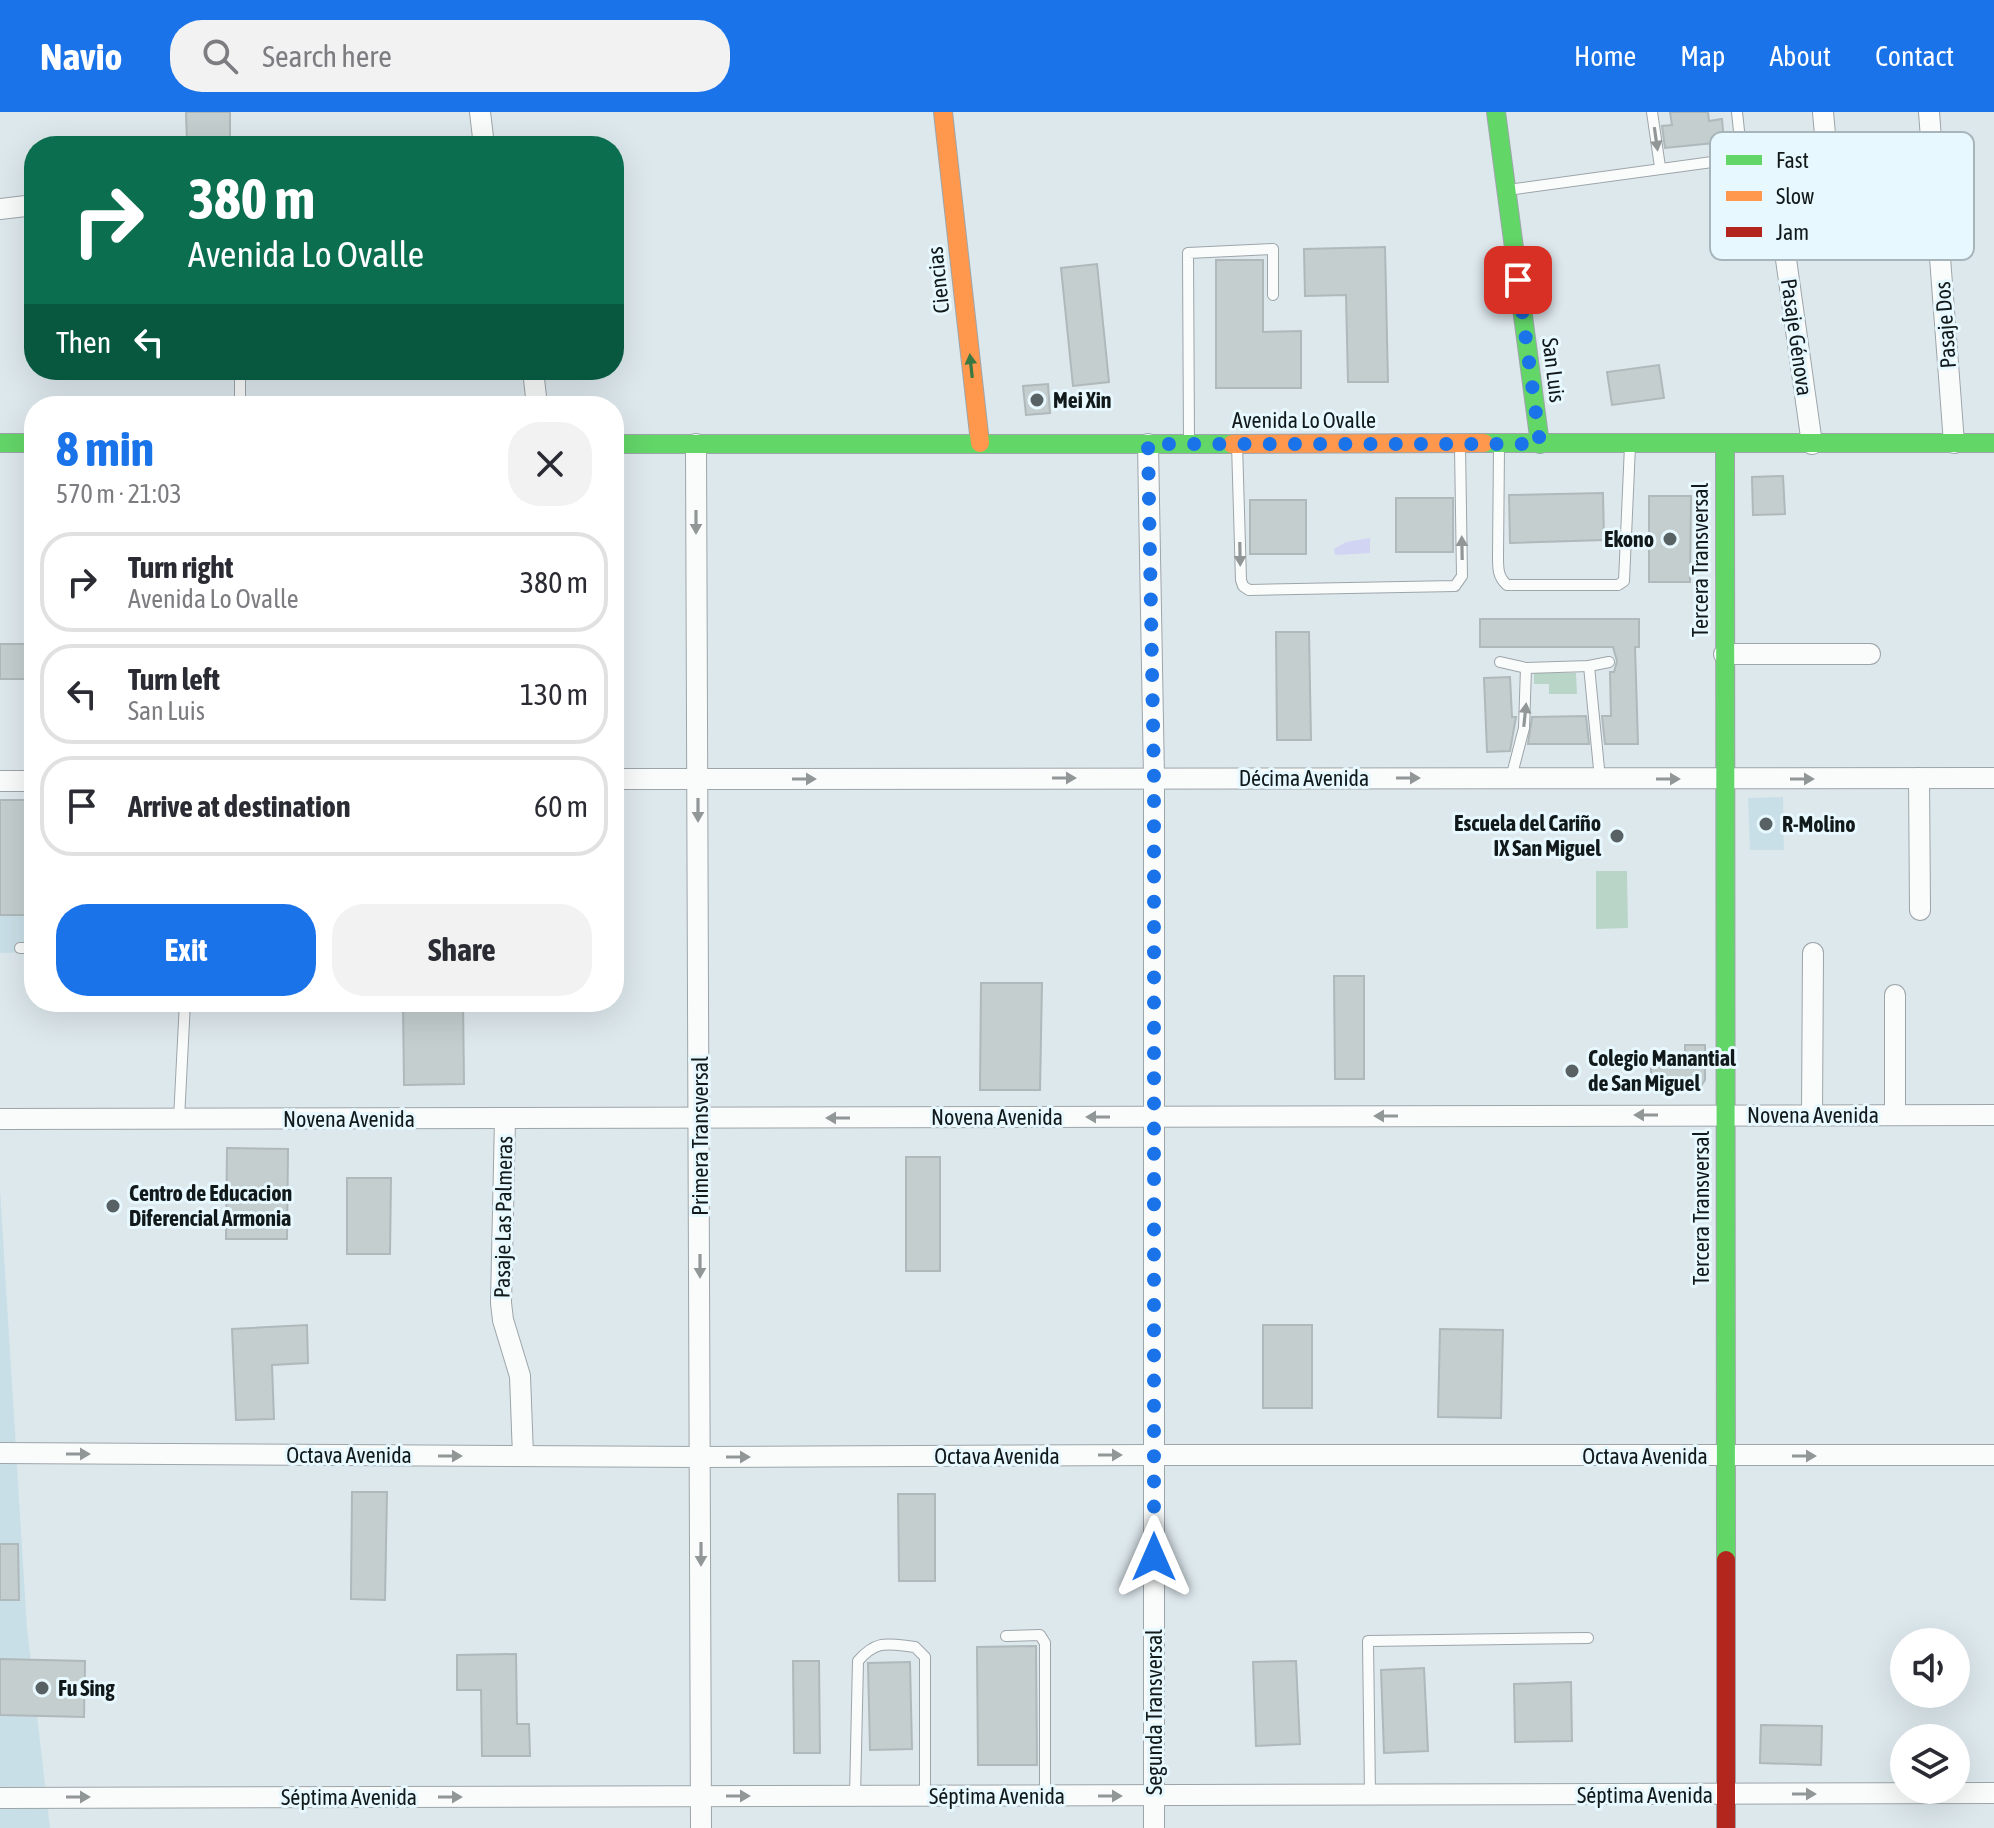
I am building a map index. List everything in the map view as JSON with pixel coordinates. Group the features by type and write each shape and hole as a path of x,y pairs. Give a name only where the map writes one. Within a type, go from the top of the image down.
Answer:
{"street":[{"path":"480,112 483,136"},
{"name":"Ciencias","path":"943,112 980,443"},
{"name":"San Luis","path":"1496,112 1540,444"},
{"path":"1823,112 1825,132"},
{"name":"Pasaje Dos","path":"1929,112 1931,132"},
{"path":"0,209 24,206"},
{"name":"Pasaje Génova","path":"1786,260 1812,444"},
{"name":"Pasaje Dos","path":"1940,260 1954,443"},
{"path":"0,443 24,443"},
{"name":"Tercera Transversal","path":"1725,443 1726,1828"},
{"name":"Avenida Lo Ovalle","path":"624,444 1994,443"},
{"name":"Primera Transversal","path":"696,444 701,1828"},
{"name":"Segunda Transversal","path":"1148,444 1154,778 1154,1828"},
{"path":"1724,654 1870,654"},
{"path":"1919,778 1920,910"},
{"name":"Décima Avenida","path":"624,779 1994,778"},
{"path":"0,781 24,781"},
{"path":"1812,1115 1813,953"},
{"path":"1895,995 1895,1115"},
{"name":"Novena Avenida","path":"0,1119 1994,1115"},
{"name":"Pasaje Las Palmeras","path":"505,1119 501,1303 520,1376 523,1456"},
{"name":"Octava Avenida","path":"0,1453 701,1457 1994,1455"},
{"name":"Séptima Avenida","path":"0,1798 1994,1793"}],"lane":[{"path":"1652,112 1660,167"},
{"path":"1737,112 1739,132"},
{"path":"1506,190 1710,162"},
{"path":"1189,444 1188,253 1273,249 1273,295"},
{"path":"1237,444 1241,583 1249,590 1455,586 1462,576 1460,444"},
{"path":"1499,444 1498,573 1501,580 1507,585 1618,585 1624,581 1630,444"},
{"path":"1500,662 1526,668 1589,666 1609,662"},
{"path":"1589,666 1600,779"},
{"path":"1511,778 1526,710 1526,668"},
{"path":"179,1119 184,1012"},
{"path":"1006,1636 1040,1635 1045,1643 1045,1796"},
{"path":"1370,1795 1368,1641 1588,1638"},
{"path":"855,1796 858,1661 871,1647 885,1644 915,1647 925,1657 925,1796"}],"shaded area":[{"name":"R-Molino","path":"1783,797 1784,850 1750,850 1748,798"},
{"path":"0,800 24,800 24,952 0,953"},
{"path":"0,1189 27,1628 50,1828 0,1828"}],"green space":[{"path":"1534,673 1576,673 1577,694 1549,694 1549,684 1534,684"},
{"path":"1596,871 1627,871 1628,928 1596,929"}],"water":[{"path":"1370,538 1370,553 1335,555 1334,549 1346,542"}],"building":[{"path":"186,112 230,112 230,136 187,136"},
{"path":"1670,112 1708,112 1709,121 1722,119 1723,132 1710,132 1710,143 1665,148 1662,126 1672,125"},
{"path":"1385,247 1388,382 1348,382 1346,295 1305,296 1304,249"},
{"path":"1216,260 1263,260 1263,332 1301,331 1301,388 1216,388"},
{"path":"1097,264 1109,382 1073,386 1061,268"},
{"path":"1659,365 1664,398 1612,405 1607,372"},
{"name":"Mei Xin","path":"1048,384 1050,413 1026,415 1023,386"},
{"path":"1783,476 1785,514 1753,515 1752,477"},
{"path":"1603,493 1604,540 1510,543 1509,495"},
{"name":"Ekono","path":"1649,496 1691,496 1690,582 1649,582"},
{"path":"1396,498 1453,498 1453,552 1396,552"},
{"path":"1250,500 1306,500 1306,554 1250,554"},
{"path":"1480,619 1639,619 1639,647 1635,647 1638,744 1605,744 1602,716 1611,716 1610,672 1614,672 1617,661 1613,647 1480,647"},
{"path":"1276,632 1309,632 1311,740 1277,740"},
{"path":"0,644 24,644 24,679 0,679"},
{"path":"1510,677 1512,717 1516,717 1510,751 1487,752 1484,678"},
{"path":"1586,716 1589,744 1528,744 1532,717"},
{"path":"0,800 24,800 24,915 0,915"},
{"path":"1334,976 1364,976 1364,1079 1335,1079"},
{"path":"981,983 1042,983 1040,1090 980,1090"},
{"path":"403,1012 463,1012 464,1084 404,1085"},
{"path":"1685,1045 1705,1045 1705,1080 1701,1086 1692,1089 1651,1089 1651,1067 1685,1067"},
{"path":"227,1148 288,1149 287,1239 226,1239"},
{"path":"906,1157 940,1157 940,1271 906,1271"},
{"path":"347,1178 391,1178 390,1254 347,1254"},
{"path":"307,1325 308,1363 272,1365 274,1419 236,1420 232,1329"},
{"path":"1263,1325 1312,1325 1312,1408 1263,1408"},
{"path":"1440,1329 1503,1330 1501,1418 1438,1417"},
{"path":"352,1492 387,1492 385,1600 351,1599"},
{"path":"898,1494 935,1494 935,1581 899,1581"},
{"path":"0,1544 18,1544 19,1600 0,1600"},
{"path":"1036,1646 1037,1765 978,1765 977,1647"},
{"path":"516,1654 517,1724 529,1724 530,1756 482,1756 481,1690 457,1690 457,1655"},
{"name":"Fu Sing","path":"0,1659 85,1661 84,1717 0,1715"},
{"path":"793,1661 819,1661 820,1753 794,1753"},
{"path":"1296,1661 1300,1744 1256,1746 1253,1662"},
{"path":"910,1662 912,1749 870,1750 868,1663"},
{"path":"1424,1668 1428,1751 1384,1753 1381,1670"},
{"path":"1571,1682 1572,1741 1515,1742 1514,1684"},
{"path":"1761,1725 1822,1726 1821,1765 1760,1763"}],"traffic: fast":[{"path":"1496,112 1540,444"},
{"path":"0,443 24,443"},
{"path":"1484,443 1994,443"},
{"path":"1725,443 1726,1560"},
{"path":"624,444 1232,444"}],"traffic: slow":[{"path":"943,112 980,443"},
{"path":"1232,444 1484,443"}],"traffic: jam":[{"path":"1726,1560 1726,1828"}],"place":[{"name":"Mei Xin","path":"1037,400"},
{"name":"Ekono","path":"1670,539"},
{"name":"R-Molino","path":"1766,824"},
{"name":"Escuela del Cariño IX San Miguel","path":"1617,836"},
{"name":"Colegio Manantial de San Miguel","path":"1572,1071"},
{"name":"Centro de Educacion Diferencial Armonia","path":"113,1206"},
{"name":"Fu Sing","path":"42,1688"}],"route":[{"path":"1154,1557 1154,778 1148,444 1540,444 1518,280"}]}
